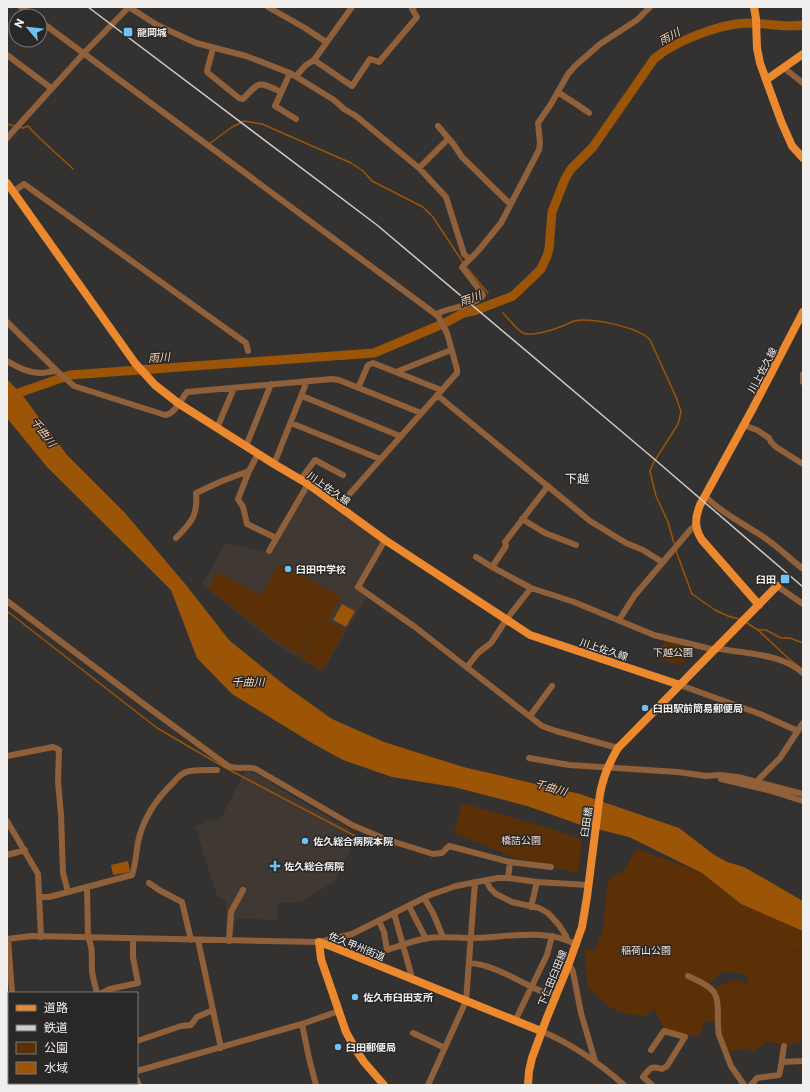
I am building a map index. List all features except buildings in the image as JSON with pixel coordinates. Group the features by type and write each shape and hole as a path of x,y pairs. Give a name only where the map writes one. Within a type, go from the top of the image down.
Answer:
{"main road":[{"path":"754,7 757,48 760,63 781,121 792,146 803,158"},
{"path":"766,80 803,54"},
{"name":"川上佐久線","path":"7,183 135,362 161,391 178,404 304,482 385,540 530,635 680,685"},
{"name":"川上佐久線","path":"695,526 696,515 705,496 803,312"},
{"path":"695,526 702,540 759,605"},
{"path":"606,769 618,748 777,586"},
{"name":"臼田橋","path":"589,876 600,794 606,769"},
{"name":"下仁田臼田線","path":"528,1085 530,1064 541,1031 577,945 584,918 589,876"},
{"path":"319,942 321,959 346,1032 367,1066 384,1085"},
{"name":"佐久甲州街道","path":"319,942 541,1031"}],"street":[{"path":"7,138 82,54 129,7 157,26 178,36 196,43 246,56 293,74 356,116 419,168 446,197 466,262"},
{"path":"268,7 326,42"},
{"path":"296,120 274,106 293,74 314,60 352,7"},
{"path":"314,60 352,86 370,59 379,62 417,17 412,10 414,7"},
{"path":"437,315 449,308 464,306 482,297 483,295 462,266 478,251 501,223 539,150 540,143 538,123 558,92 565,78 575,66 600,44 637,20 650,7"},
{"path":"48,27 82,54 437,315 445,331 458,370 339,506"},
{"path":"213,48 207,71 208,73 239,98 243,99 254,86 260,84 267,85 281,92"},
{"path":"7,55 51,88"},
{"path":"784,68 803,83"},
{"path":"558,92 574,104 578,104 589,113"},
{"path":"438,126 462,156 510,204"},
{"path":"419,168 448,139"},
{"path":"13,192 24,184 246,343 248,351"},
{"path":"7,322 57,372 71,383 78,387 164,415 168,415 172,412 187,392 332,379 339,380 421,413"},
{"path":"396,372 451,350"},
{"path":"7,361 24,370 32,372 57,372"},
{"path":"358,388 368,364 373,363 396,372 439,393 590,521 626,543 643,550 662,562"},
{"path":"803,374 803,382"},
{"path":"274,464 307,382"},
{"path":"246,446 271,384"},
{"path":"217,428 234,388"},
{"path":"302,396 400,436"},
{"path":"291,423 380,459"},
{"path":"743,425 757,430 769,438 776,447 803,464"},
{"path":"258,454 249,471 238,499 243,508 249,527 276,538"},
{"path":"269,551 315,460 343,475"},
{"path":"176,538 191,522 195,514 197,506 196,493 249,471"},
{"path":"492,567 506,546 505,542 548,486"},
{"path":"705,496 712,503 760,535 803,570"},
{"path":"522,519 545,534 576,545"},
{"path":"619,620 635,595 662,562 695,526"},
{"path":"385,540 358,587 415,627 548,729 618,748"},
{"path":"476,557 531,588 574,602 654,635 711,649 780,660 792,665 803,674"},
{"path":"777,586 803,604"},
{"path":"467,667 478,653 491,644 506,620 531,588"},
{"path":"7,601 149,708 232,768 256,769 352,825 385,839 433,854 442,853 449,846 510,862 551,867"},
{"path":"680,685 754,712 798,731"},
{"path":"530,716 552,686"},
{"path":"757,781 780,758 803,723"},
{"path":"7,756 53,747 58,749 58,781 63,873 68,892"},
{"path":"529,758 569,765 606,769 678,772 710,776 742,783 803,801"},
{"path":"39,897 49,897 132,875 135,872 134,861 142,828 162,794 185,772 195,770 217,770"},
{"path":"710,776 719,775 757,781 803,794"},
{"path":"7,821 38,874 41,937"},
{"path":"7,855 25,850"},
{"path":"508,878 510,862"},
{"path":"319,942 352,934 424,898 443,890 475,882 508,878 537,882 588,885"},
{"path":"486,880 490,888 496,894 512,902 531,906 544,911 559,925 567,939"},
{"path":"428,1085 466,1001 475,882"},
{"path":"531,906 537,882"},
{"path":"149,883 182,902 191,940"},
{"path":"87,887 88,938 91,943 92,971 97,992"},
{"path":"229,941 231,912 243,890"},
{"path":"424,898 433,913 443,937"},
{"path":"409,906 426,939"},
{"path":"394,914 412,974 411,979"},
{"path":"379,921 384,932 387,950 426,939 443,937 471,938 538,935 567,939 577,945"},
{"name":"佐久甲州街道","path":"7,939 32,936 319,942"},
{"path":"515,1021 547,955 552,936"},
{"path":"7,939 12,992"},
{"path":"104,992 110,989 138,983 133,957 133,939"},
{"path":"198,940 221,1048"},
{"path":"469,962 479,964 547,994 556,996"},
{"path":"568,966 572,968 581,1013 595,1060"},
{"path":"688,976 709,987 717,996 719,1034 731,1066 744,1085"},
{"path":"138,1041 181,1026 191,1025 197,1017 213,1010"},
{"path":"138,1071 221,1048 339,1012"},
{"path":"302,1024 316,1085"},
{"name":"佐久甲州街道","path":"541,1031 563,1041 595,1060 624,1085"},
{"path":"651,1050 664,1031 685,1037 667,1066 662,1069 655,1066 651,1067 642,1077 652,1085"},
{"path":"413,1033 445,1048"},
{"path":"751,1085 757,1078 779,1075 784,1046"},
{"path":"782,1062 803,1061"}],"shaded area":[{"name":"臼田中学校","path":"308,489 382,541 355,587 368,595 322,672 273,642 202,584 226,543 270,553"},
{"name":"佐久総合病院","path":"245,771 255,773 310,807 350,829 347,836 351,848 335,881 301,902 277,903 277,920 236,918 234,934 226,935 226,901 217,896 195,826 203,824 209,819 220,820"}],"green space":[{"path":"284,565 341,597 328,620 323,617 300,656 272,638 208,588 217,572 261,595 277,567"},
{"path":"323,618 345,630 322,671 301,658"},
{"name":"下越公園","path":"666,639 693,646 683,663 669,662 658,656"},
{"name":"橋詰公園","path":"462,803 555,830 582,840 578,873 513,857 454,833"},
{"name":"稲荷山公園","path":"637,849 702,873 741,904 803,931 803,952 790,949 803,955 803,1042 783,1045 765,1041 763,1045 752,1052 748,1048 728,1052 721,1033 719,1000 715,988 735,979 747,984 749,982 746,975 740,973 722,973 709,984 715,997 715,1022 704,1021 700,1035 689,1036 665,1029 654,1009 646,1016 625,1014 611,1008 588,988 584,949 595,951 603,929 608,879 611,880 612,876 623,872"}],"water":[{"name":"千曲川","path":"7,379 23,396 67,455 125,513 186,585 229,640 287,687 332,719 384,742 463,767 580,794 679,828 713,854 727,862 744,867 803,901 803,931 741,904 702,873 629,837 581,825 527,806 454,787 392,777 343,760 312,743 232,694 197,658 171,590 47,467 7,418"},
{"path":"342,604 355,611 346,627 333,620"},
{"path":"128,861 130,872 113,875 111,865"}],"waterway":[{"name":"雨川","path":"7,397 70,375 374,353 445,323 463,313 474,311 513,296 541,269 547,256 552,212 565,179 571,169 593,147 654,59 663,52 685,40 711,30 736,24 747,23 789,26 803,25"},
{"path":"209,144 232,127 244,121 262,124 351,163 363,171 372,181 423,207 433,217 464,264"},
{"path":"7,124 15,126"},
{"path":"19,127 23,128 28,126 73,169"},
{"path":"466,267 488,293"},
{"path":"503,313 518,329 527,334 538,333 561,327 574,321 591,320 625,327 644,335 650,340 676,397 681,412 678,424 650,471 656,496 668,522 674,543"},
{"path":"676,551 692,594 715,610 739,619"},
{"path":"7,611 157,728 224,767 359,838 374,842"},
{"path":"747,623 758,630 789,659 801,668"},
{"path":"758,630 766,630 781,638 790,638 803,643"}],"railway":[{"path":"88,7 377,225 803,587"}],"place":[{"name":"龍岡城","path":"128,32"},
{"name":"臼田中学校","path":"288,569"},
{"name":"臼田","path":"785,579"},
{"name":"臼田駅前簡易郵便局","path":"645,708"},
{"name":"佐久総合病院本院","path":"305,841"},
{"name":"佐久総合病院","path":"275,866"},
{"name":"佐久市臼田支所","path":"355,997"},
{"name":"臼田郵便局","path":"338,1047"}],"district":[{"name":"下越","path":"577,478"}]}
